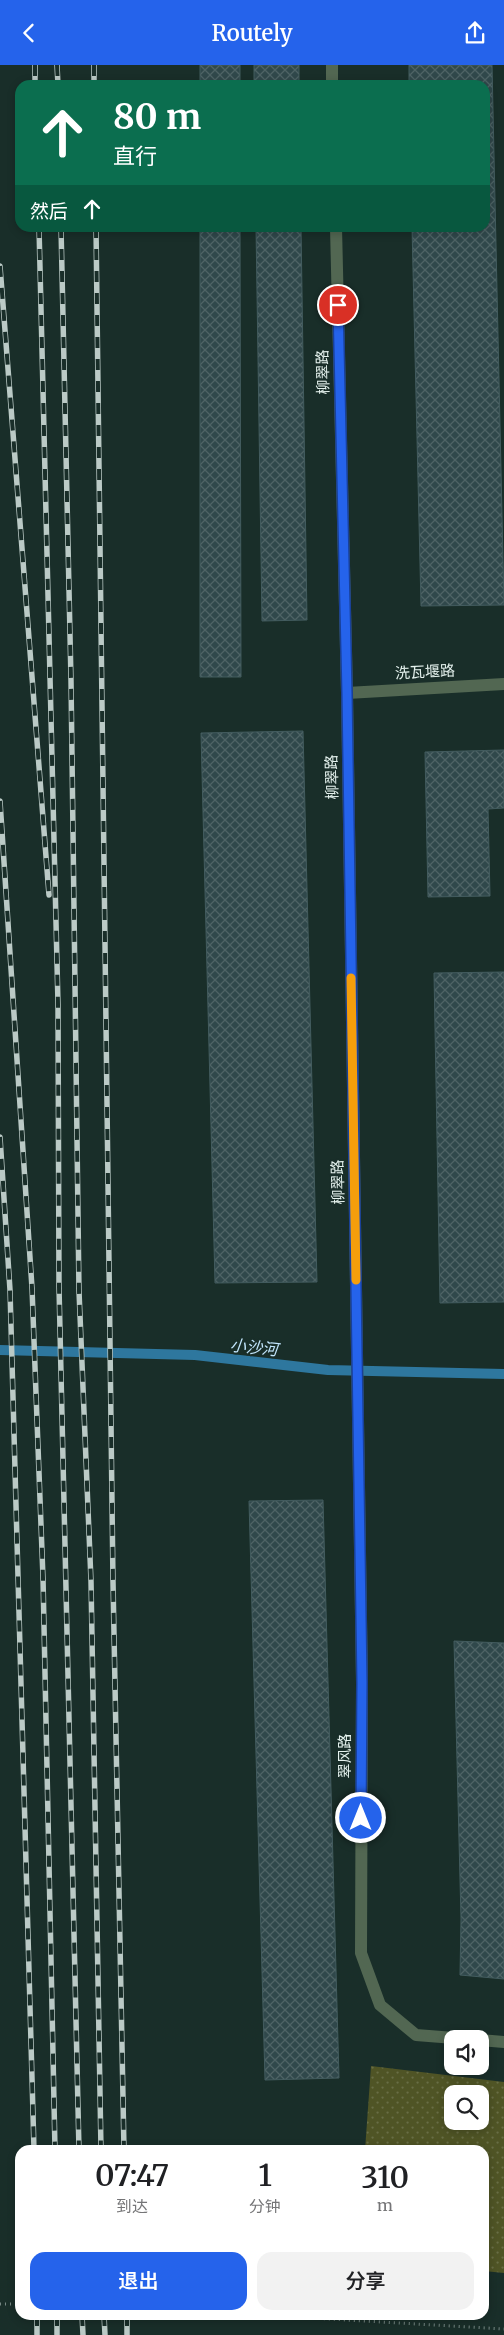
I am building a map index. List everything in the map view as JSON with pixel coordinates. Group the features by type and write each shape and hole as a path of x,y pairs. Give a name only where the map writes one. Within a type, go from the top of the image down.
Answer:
{"street":[{"path":"332,65 332,80"},
{"name":"柳翠路","path":"336,232 347,693 357,1436"},
{"name":"洗瓦堰路","path":"347,693 504,685"},
{"name":"翠风路","path":"357,1436 362,1683 361,1953 380,2005 416,2035 444,2037"},
{"path":"489,2040 504,2041"}],"path":[{"path":"0,2304 15,2305"},
{"path":"372,2320 504,2329"}],"green space":[{"path":"371,2066 504,2082 504,2273 489,2272 489,2145 365,2145"}],"building":[{"path":"200,65 240,65 240,80 200,80"},
{"path":"254,65 299,65 299,80 254,80"},
{"path":"409,65 492,65 504,605 421,606 412,232 490,232 490,80 409,80"},
{"path":"200,232 240,232 241,677 200,677"},
{"path":"256,232 301,232 307,620 262,621"},
{"path":"303,731 317,1282 215,1283 201,733"},
{"path":"504,750 504,808 488,809 490,896 428,897 425,752"},
{"path":"504,972 504,1302 440,1303 434,973"},
{"path":"323,1500 339,2078 265,2080 249,1501"},
{"path":"454,1641 504,1643 504,1979 460,1975 461,1919"}],"waterway":[{"name":"小沙河","path":"0,1350 195,1355 328,1370 504,1374"}],"railway":[{"path":"35,65 35,80"},
{"path":"57,65 58,80"},
{"path":"94,65 94,80"},
{"path":"39,232 58,1004 59,1287 79,2145"},
{"path":"61,232 71,680 79,1291 91,1581 101,2145"},
{"path":"96,232 113,1582 124,2145"},
{"path":"0,266 49,895"},
{"path":"0,801 32,1288 43,1578 55,2145"},
{"path":"0,1137 10,1290 34,2145"},
{"path":"37,2320 37,2335"},
{"path":"57,2320 57,2335"},
{"path":"82,2320 83,2335"},
{"path":"104,2320 105,2335"},
{"path":"127,2320 127,2335"}],"slow traffic":[{"path":"351,978 356,1280"}],"route":[{"path":"338,305 347,693 362,1683 361,1818"}]}
